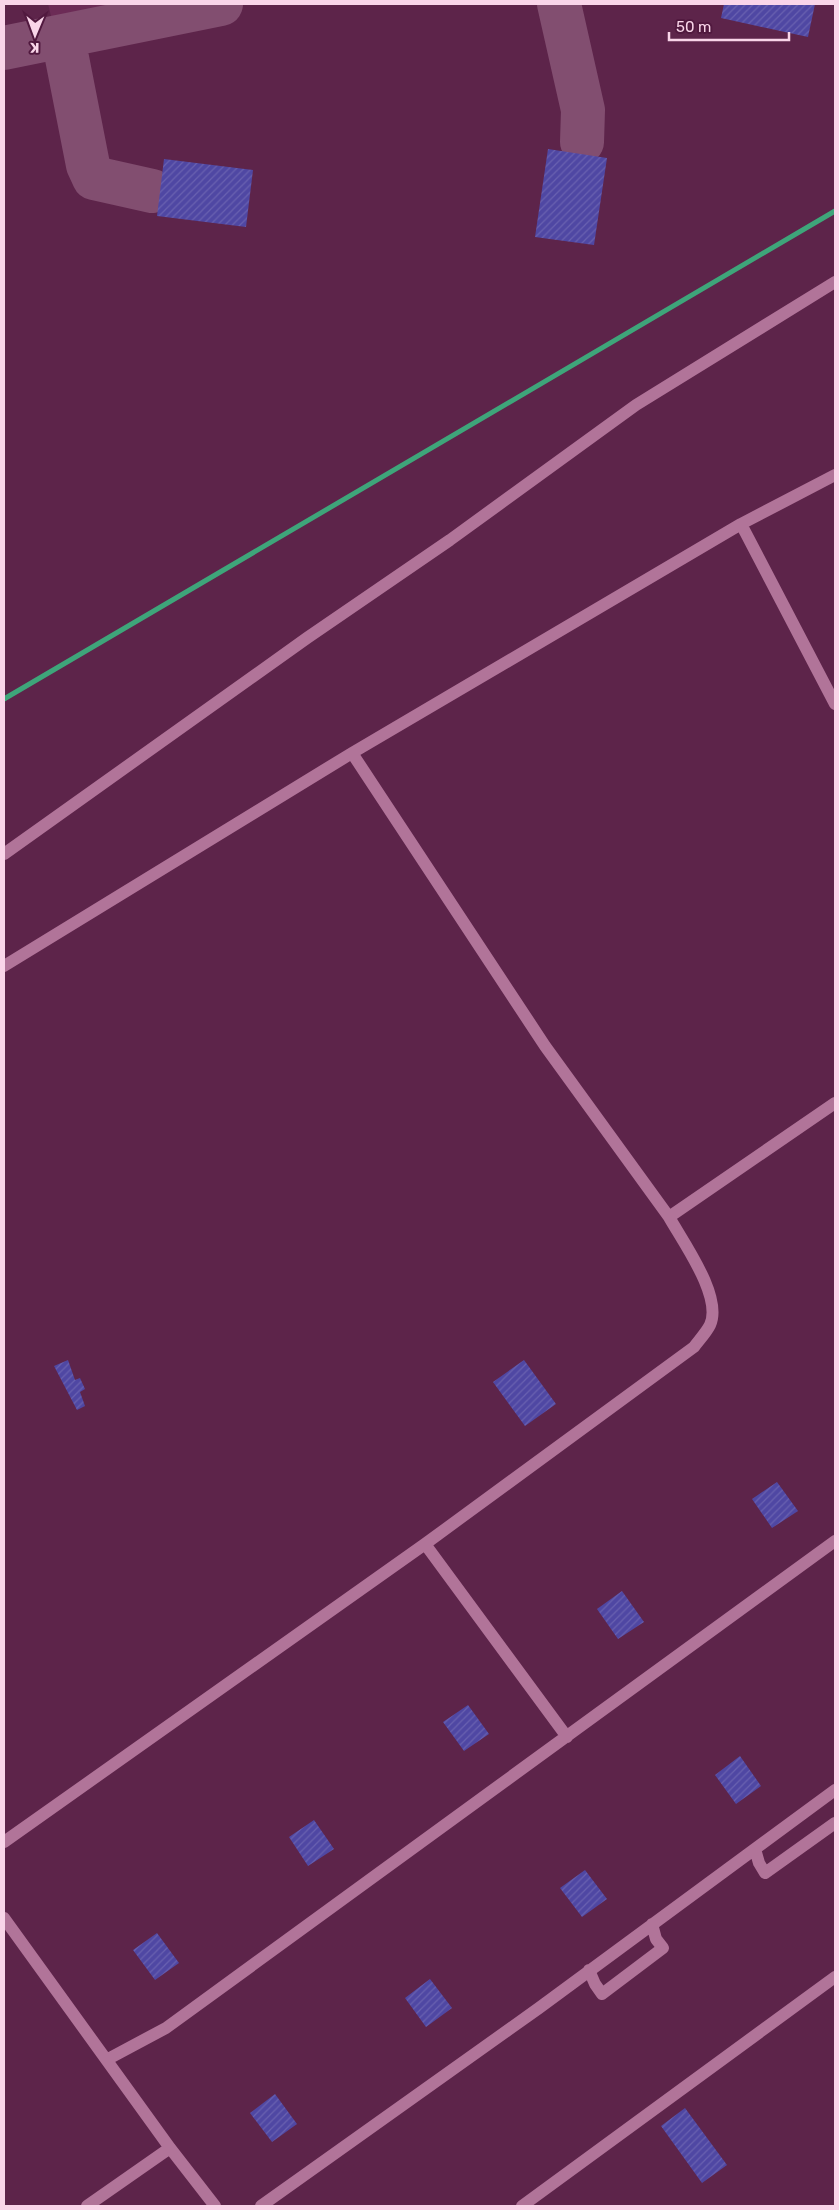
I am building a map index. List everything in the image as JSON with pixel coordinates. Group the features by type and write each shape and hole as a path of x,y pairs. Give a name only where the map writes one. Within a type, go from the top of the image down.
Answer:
{"lane":[{"path":"4,854 307,638 450,540 636,406 835,282"},
{"path":"4,966 352,753 741,524 835,474"},
{"path":"741,524 835,704"},
{"path":"4,1842 425,1544 694,1347 710,1324 714,1308 708,1286 669,1217 545,1046 352,753"},
{"path":"669,1217 835,1104"},
{"path":"108,2059 166,2028 835,1541"},
{"path":"425,1544 567,1737"},
{"path":"261,2206 835,1790"},
{"path":"755,1848 758,1863 766,1873 835,1823"},
{"path":"4,1918 108,2059 170,2148 215,2206"},
{"path":"589,1970 594,1984 602,1994 663,1948 656,1939 652,1924"},
{"path":"522,2206 835,1977"},
{"path":"87,2206 170,2148"}],"shaded area":[{"path":"48,4 137,4 52,20"}],"building":[{"path":"724,4 815,4 808,37 721,18"},
{"path":"548,149 607,158 594,245 535,237"},
{"path":"164,159 253,170 246,227 157,216"},
{"path":"68,1360 75,1380 80,1378 85,1389 80,1392 85,1406 77,1410 54,1366"},
{"path":"524,1360 556,1404 525,1426 493,1382"},
{"path":"777,1482 798,1511 772,1528 752,1499"},
{"path":"622,1591 644,1622 618,1639 597,1609"},
{"path":"468,1705 489,1734 464,1751 443,1722"},
{"path":"740,1756 761,1786 736,1804 715,1775"},
{"path":"314,1820 334,1849 308,1866 289,1837"},
{"path":"585,1870 607,1899 582,1917 560,1888"},
{"path":"157,1933 179,1963 155,1980 133,1950"},
{"path":"430,1979 452,2008 426,2027 405,1998"},
{"path":"275,2094 297,2124 272,2142 250,2113"},
{"path":"685,2108 727,2165 702,2183 661,2126"}],"waterway":[{"path":"4,699 835,211"}],"taxiway":[{"path":"4,48 221,4"},
{"path":"559,4 583,110 582,142"},
{"path":"67,58 88,165 94,178 152,191"}]}
